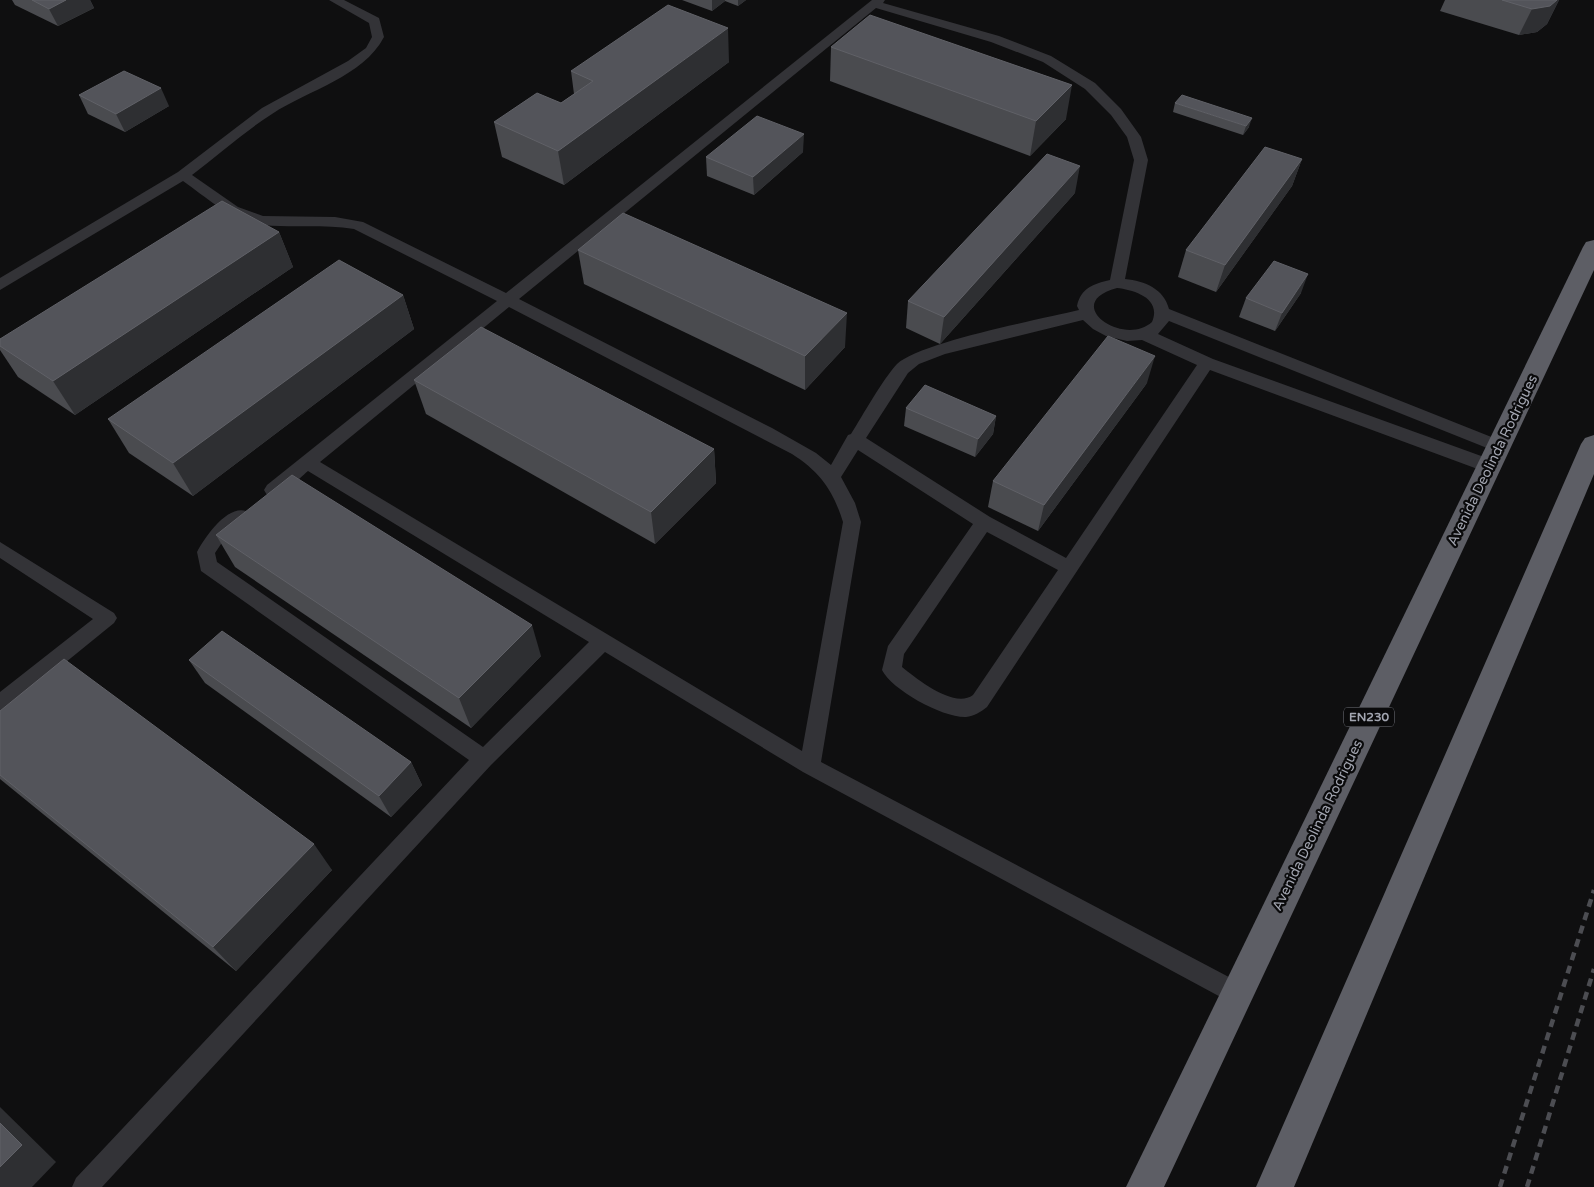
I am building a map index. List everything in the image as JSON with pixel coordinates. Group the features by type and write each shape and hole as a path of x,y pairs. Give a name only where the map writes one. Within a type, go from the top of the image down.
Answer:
{"highway":[{"name":"Avenida Deolinda Rodrigues","path":"1145,1187 1236,993 1594,247"},
{"path":"1275,1187 1594,444"}],"lane":[{"path":"0,285 182,175 267,111 353,64 370,50 378,37 375,21 335,0"},
{"path":"484,759 208,566 206,552 219,533 308,463 876,2 995,39 1047,59 1090,86 1116,112 1134,137 1141,160 1117,283"},
{"path":"182,175 232,210 262,220 335,221 358,225 508,299 766,432 811,457 832,475 845,496 852,522 810,766"},
{"path":"1117,283 1144,288 1162,304 1164,313 1162,322 1155,329 1144,334 1116,334 1092,322 1085,314 1083,304 1086,296 1093,289 1104,284 1117,283"},
{"path":"1164,313 1494,456"},
{"path":"832,475 902,369 913,360 941,350 1085,314"},
{"path":"1144,334 1207,363 1494,456"},
{"path":"984,522 895,652 892,662 892,670 901,678 943,704 969,708 980,701 1207,363"},
{"path":"854,439 984,522 1070,568"},
{"path":"308,463 810,766 1236,993"},
{"path":"0,549 107,618 0,704"},
{"path":"85,1187 484,759 603,641"}],"building":[{"path":"32,0 66,0 49,9"},
{"path":"1502,0 1557,0 1550,6 1532,9"},
{"path":"668,5 728,28 558,151 494,122 537,93 561,103 593,81 571,71"},
{"path":"870,15 1072,85 1036,121 831,47"},
{"path":"124,71 161,88 116,114 79,95"},
{"path":"1182,95 1252,118 1246,126 1175,103"},
{"path":"757,116 804,134 753,177 706,157"},
{"path":"1265,147 1302,159 1225,265 1186,250"},
{"path":"1047,154 1080,166 944,317 908,301"},
{"path":"222,201 279,232 53,381 0,346 0,339"},
{"path":"623,213 847,313 805,356 578,250"},
{"path":"339,260 403,295 173,463 108,419"},
{"path":"1274,261 1308,274 1282,313 1246,298"},
{"path":"481,327 714,449 651,512 414,380"},
{"path":"1108,336 1155,356 1044,505 993,481"},
{"path":"925,385 996,416 978,439 906,408"},
{"path":"292,475 532,625 459,698 216,535"},
{"path":"222,631 411,762 379,796 189,660"},
{"path":"64,659 314,844 213,947 0,775 0,711"},
{"path":"0,1123 22,1145 0,1167"}],"railway":[{"path":"1500,1187 1594,890"},
{"path":"1527,1187 1594,969"}]}
